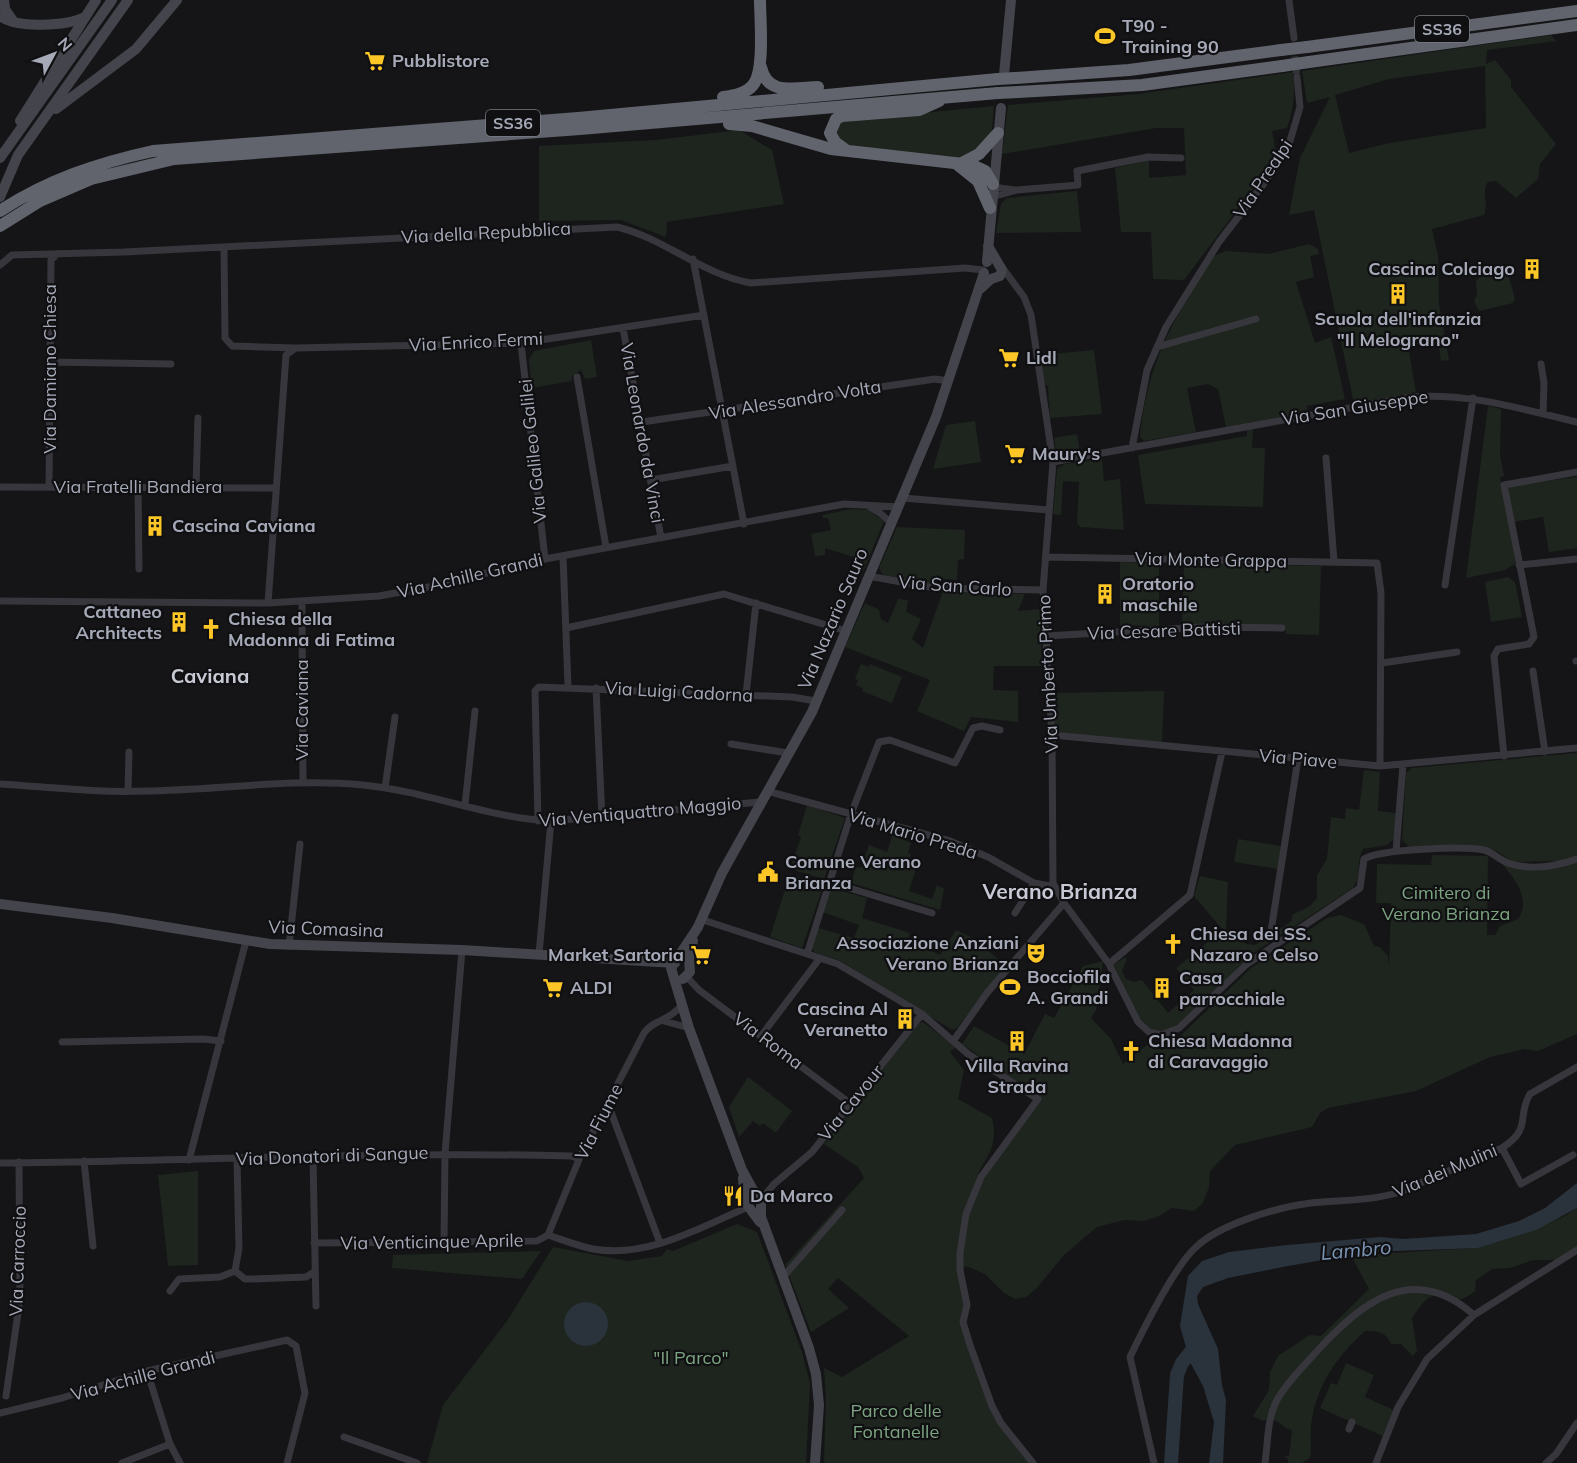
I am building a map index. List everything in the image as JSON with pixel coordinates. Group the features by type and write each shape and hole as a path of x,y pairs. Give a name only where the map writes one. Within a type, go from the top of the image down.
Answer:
{"highway":[{"path":"604,115 625,105 738,94 755,83 760,61 760,0"},
{"name":"SS36","path":"0,211 37,196 104,163 174,148 604,115 1006,77 1129,70 1577,10"},
{"name":"SS36","path":"0,226 37,196 116,171 174,159 641,124 998,93 1142,86 1577,25"},
{"path":"760,61 764,78 780,89 841,86 860,91"},
{"path":"846,150 835,142 830,133 836,119 842,116 919,110 942,99"},
{"path":"641,124 676,127 746,124 831,149 978,166 992,187"},
{"path":"958,165 979,154 998,133"},
{"path":"958,165 992,187"},
{"path":"974,176 984,190 992,187"}],"main road":[{"path":"4,0 5,9 14,22"},
{"path":"3,154 28,106 96,0"},
{"path":"3,154 112,0"},
{"path":"0,197 14,163 128,0"},
{"path":"42,122 77,91 136,49 177,0"},
{"path":"1006,77 1011,0"},
{"path":"0,16 14,22 48,24 73,22 85,16"},
{"path":"48,24 60,31 65,48"},
{"path":"991,269 988,246 1001,108"},
{"name":"Via Nazario Sauro","path":"678,971 699,923 760,802 816,701 901,503 948,381 978,291 991,269"},
{"name":"Via Comasina","path":"0,904 112,918 246,941 289,945 539,954 653,963 678,971"},
{"path":"699,923 688,965 690,972 678,971 680,1002 809,1348 818,1388 815,1463"}],"street":[{"path":"1289,0 1294,38"},
{"name":"Via Prealpi","path":"1132,448 1147,370 1166,327 1220,242 1265,182 1290,141 1300,107 1297,77"},
{"path":"992,187 1017,190 1078,185 1077,171 1148,158 1181,158"},
{"name":"Via della Repubblica","path":"0,265 12,255 224,247 616,227 637,233 729,278 751,283 965,268 991,269"},
{"name":"Via Enrico Fermi","path":"224,247 225,338 232,346 296,348 520,343 704,315"},
{"name":"Via Damiano Chiesa","path":"49,487 51,260 57,254"},
{"path":"693,259 744,524"},
{"name":"Via Umberto Primo","path":"991,269 1013,283 1024,297 1031,315 1053,462 1043,591 1052,735 1055,887"},
{"path":"1157,347 1256,320"},
{"name":"Via Leonardo da Vinci","path":"623,328 642,422 661,538"},
{"name":"Via Galileo Galilei","path":"520,343 545,559"},
{"path":"268,603 286,355 296,348"},
{"path":"49,362 171,364"},
{"path":"1541,364 1544,383 1543,414"},
{"path":"578,377 606,547"},
{"name":"Via Alessandro Volta","path":"642,422 935,379 948,381"},
{"name":"Via San Giuseppe","path":"1053,462 1410,397 1440,394 1473,398 1577,422"},
{"path":"1444,585 1473,398"},
{"path":"196,486 198,418"},
{"path":"1326,458 1334,561"},
{"path":"651,480 732,466"},
{"path":"1504,756 1494,656 1498,649 1529,644 1534,637 1504,485 1577,472"},
{"name":"Via Fratelli Bandiera","path":"0,487 276,488"},
{"path":"138,487 139,569"},
{"name":"Via Achille Grandi","path":"0,601 302,602 405,592 545,559 844,504 901,503 1049,510"},
{"path":"863,504 880,513 892,524"},
{"path":"563,556 568,686"},
{"name":"Via Monte Grappa","path":"1046,557 1377,563 1381,593 1382,663"},
{"path":"1519,565 1577,559"},
{"name":"Via San Carlo","path":"868,576 935,588 1043,591"},
{"path":"566,628 724,594 846,630"},
{"name":"Via Caviana","path":"302,602 303,783"},
{"path":"746,695 756,603"},
{"name":"Via Cesare Battisti","path":"1046,636 1204,627 1282,628"},
{"path":"1380,766 1382,663 1457,652"},
{"path":"1533,671 1545,752"},
{"name":"Via Luigi Cadorna","path":"538,821 535,692 542,687 568,686 802,697 816,701"},
{"path":"596,688 602,818"},
{"path":"465,805 475,711"},
{"path":"386,788 395,717"},
{"path":"807,954 850,814 879,742 884,739 955,763 973,728 982,726 1000,730"},
{"name":"Via Piave","path":"1052,735 1380,766 1577,748"},
{"path":"731,744 788,753"},
{"path":"128,791 129,752"},
{"path":"1109,964 1190,895 1222,752"},
{"path":"1271,932 1298,759"},
{"path":"1396,851 1403,765"},
{"name":"Via Ventiquattro Maggio","path":"0,784 128,791 303,783 386,788 527,821 551,822 760,802"},
{"name":"Via Mario Preda","path":"767,791 950,841 988,857 1034,883 1055,887"},
{"path":"539,954 551,822"},
{"path":"289,945 300,844"},
{"path":"1055,887 1064,903 1109,964 1138,1022 1149,1032 1161,1035 1179,1028 1247,964 1360,888 1364,859 1371,855 1396,851 1482,850 1508,863 1544,867 1577,859"},
{"path":"829,882 932,913"},
{"path":"1015,914 1034,883"},
{"path":"954,1040 987,993 1064,903"},
{"path":"699,923 838,964 922,1014 968,1054 1038,1099 981,1177 966,1214 960,1253 967,1305 963,1322 970,1345 992,1406 1001,1423 1033,1463"},
{"path":"189,1160 246,941"},
{"path":"444,1243 445,1153 462,950"},
{"path":"761,1036 820,958"},
{"name":"Via Roma","path":"678,971 699,990 851,1104"},
{"name":"Via Fiume","path":"548,1235 579,1159 646,1030 672,1017 680,1002"},
{"name":"Via Cavour","path":"660,1243 735,1212 808,1157 922,1014"},
{"path":"664,1022 689,1028"},
{"path":"62,1042 203,1039 221,1041"},
{"name":"Via dei Mulini","path":"1154,1463 1130,1357 1164,1294 1194,1249 1223,1230 1278,1211 1309,1203 1379,1198 1397,1193 1502,1148 1513,1141 1522,1129 1530,1094 1577,1067"},
{"path":"548,1235 594,1249 635,1250 660,1243 608,1104"},
{"path":"1502,1148 1521,1184 1573,1155"},
{"name":"Via Donatori di Sangue","path":"0,1162 314,1158 445,1153 572,1156 579,1159"},
{"path":"314,1158 316,1306"},
{"path":"235,1271 239,1248 237,1159"},
{"path":"84,1161 93,1246"},
{"name":"Via Carroccio","path":"6,1396 20,1299 19,1162"},
{"path":"781,1272 842,1210"},
{"name":"Via Venticinque Aprile","path":"314,1243 537,1241 548,1235"},
{"path":"1376,1463 1398,1407 1427,1359 1474,1315 1577,1250"},
{"path":"235,1271 245,1279 306,1277 314,1272"},
{"path":"170,1291 179,1279 226,1276 235,1271"},
{"path":"1265,1463 1269,1426 1277,1401 1331,1336 1367,1304 1383,1295 1404,1289 1418,1290 1435,1293 1474,1315"},
{"name":"Via Achille Grandi","path":"0,1413 62,1398 147,1371 287,1340 296,1346 305,1393 287,1463"},
{"path":"147,1371 170,1444 180,1463"},
{"path":"1546,1463 1556,1454 1577,1423"},
{"path":"344,1437 417,1463"},
{"path":"122,1463 170,1444"}],"green space":[{"path":"1551,35 1556,41 1487,50 1486,64 1495,60 1511,80 1511,87 1556,144 1540,164 1538,179 1516,198 1496,181 1488,182 1485,189 1484,215 1432,229 1438,255 1439,304 1449,360 1441,361 1438,341 1408,346 1416,392 1354,404 1314,210 1289,215 1300,158 1330,97 1307,103 1302,71","holes":["1485,66 1486,128 1389,143 1349,153 1335,95 1389,79"]},
{"path":"1293,72 1293,100 1287,128 1272,131 1277,157 1184,280 1153,279 1151,232 1121,232 1115,168 1149,160 1149,178 1186,175 1184,128 1156,128 1002,154 1008,105 1138,94"},
{"path":"994,106 992,131 977,152 952,160 844,144 835,133 841,122 848,120"},
{"path":"739,130 772,150 784,204 667,222 666,237 621,220 539,221 539,146 656,140"},
{"path":"1077,191 1081,232 996,233 1001,204 1007,198"},
{"path":"1309,244 1318,249 1319,254 1310,256 1314,277 1296,282 1315,343 1331,337 1345,399 1307,406 1308,412 1226,427 1218,389 1208,384 1187,388 1196,432 1144,441 1140,437 1142,417 1155,365 1177,316 1214,256 1226,251 1269,254"},
{"path":"1491,265 1509,277 1515,299 1513,303 1479,311 1474,301 1477,295 1476,282 1487,266"},
{"path":"591,340 597,377 585,379 581,370 572,376 572,381 532,388 529,360 534,351"},
{"path":"1094,350 1102,414 1050,418 1048,386 1043,384 1040,355"},
{"path":"1488,406 1501,409 1500,455 1504,476 1500,477 1516,558 1515,564 1505,570 1466,578"},
{"path":"975,421 981,462 933,469 946,425"},
{"path":"1253,429 1252,448 1265,448 1263,507 1145,504 1138,455 1247,436 1247,430"},
{"path":"1077,434 1080,453 1063,456 1056,453 1054,438"},
{"path":"1102,459 1104,481 1120,479 1124,530 1080,527 1077,523 1079,482 1063,481 1061,515 1053,514 1057,469 1065,464"},
{"path":"1577,477 1577,548 1549,552 1543,517 1513,522 1508,489 1513,485"},
{"path":"851,509 868,510 884,521 863,572 859,559 825,548 825,555 815,556 811,534 831,530 828,518 823,518 823,515"},
{"path":"897,527 965,530 964,559 958,560 957,580 933,578 929,585 884,577 879,568"},
{"path":"1120,562 1159,563 1159,626 1120,625"},
{"path":"1184,563 1321,566 1319,635 1286,634 1285,626 1182,625"},
{"path":"1508,577 1515,582 1522,617 1491,622 1485,582"},
{"path":"943,591 1025,594 1018,611 1040,609 1042,666 994,666 993,690 1018,691 1018,722 971,717 964,731 917,711 930,680 845,647 865,603 879,610 881,619 888,623 898,599 908,600 906,612 921,619 912,639 923,648"},
{"path":"861,664 869,667 870,664 902,677 892,703 862,691 863,688 856,685 858,680 855,679"},
{"path":"1164,691 1162,743 1055,732 1054,693"},
{"path":"1577,753 1577,1034 1538,1051 1524,1049 1490,1057 1416,1091 1328,1108 1320,1113 1312,1127 1235,1145 1210,1171 1209,1187 1203,1203 1194,1211 1172,1208 1157,1217 1143,1221 1124,1220 1097,1227 1064,1255 1036,1289 1026,1297 1015,1299 1004,1293 985,1274 966,1266 961,1270 967,1305 963,1322 992,1406 1033,1463 824,1463 826,1400 824,1368 842,1377 909,1336 838,1278 828,1289 849,1308 811,1332 785,1265 864,1178 858,1167 824,1144 919,1023 923,1022 956,1047 950,1052 964,1070 958,1099 992,1118 993,1142 978,1174 976,1192 1007,1143 1042,1099 962,1044 974,1026 1024,1054 1045,1014 1054,1018 1083,966 1103,961 1096,1010 1091,1018 1111,1039 1123,1064 1148,1044 1160,1050 1172,1044 1251,968 1327,918 1341,915 1364,924 1374,946 1380,947 1388,956 1389,965 1391,903 1376,903 1377,864 1431,865 1432,855 1488,856 1487,935 1495,935 1500,926 1518,919 1523,905 1517,884 1503,865 1526,868 1557,861 1513,862 1495,850 1474,845 1412,849 1402,840 1406,773 1412,768"},
{"path":"1364,770 1380,772 1378,811 1396,813 1394,839 1387,845 1363,849 1353,888 1253,953 1177,1027 1161,1032 1151,1029 1138,1017 1114,965 1125,957 1127,959 1122,971 1126,979 1134,982 1142,980 1168,1013 1194,990 1176,968 1223,930 1194,896 1200,876 1228,882 1226,929 1246,944 1255,945 1292,921 1292,915 1310,906 1317,898 1317,875 1327,859 1331,817 1345,819 1346,808 1359,810"},
{"path":"807,805 845,818 824,879 790,869 801,837 798,835"},
{"path":"894,830 898,832 900,838 911,843 908,852 911,854 909,859 918,862 909,891 932,899 937,885 944,889 940,910 851,883 856,867 861,868 869,845 887,852"},
{"path":"1238,839 1281,846 1278,869 1234,862"},
{"path":"790,874 821,884 823,887 802,948 770,937"},
{"path":"831,888 867,898 862,918 910,933 908,939 940,955 956,930 973,938 1006,966 957,1028 952,1030 841,961 814,952 812,947 818,928 854,938 859,925 823,912"},
{"path":"748,1077 792,1111 776,1133 763,1123 760,1126 753,1121 739,1137 729,1107"},
{"path":"198,1171 198,1265 168,1266 158,1175"},
{"path":"1577,1208 1577,1250 1559,1260 1533,1260 1510,1268 1492,1269 1476,1280 1475,1291 1459,1300 1437,1296 1427,1299 1412,1318 1417,1351 1413,1356 1401,1344 1391,1344 1381,1333 1365,1331 1336,1362 1317,1398 1311,1426 1310,1458 1302,1463 1288,1463 1288,1459 1284,1456 1289,1456 1292,1430 1270,1418 1263,1421 1253,1416 1269,1390 1270,1372 1278,1356 1310,1335 1321,1336 1369,1289 1353,1259 1356,1255 1478,1248 1563,1217"},
{"name":"\"Il Parco\"","path":"737,1224 757,1232 802,1352 810,1383 806,1463 427,1463 443,1405 507,1321 553,1247 628,1261 662,1256 667,1249 673,1251"},
{"path":"541,1251 522,1279 392,1268 393,1255"},
{"path":"1346,1363 1374,1375 1365,1397 1394,1410 1383,1436 1320,1408 1331,1383 1337,1385"}],"water":[{"path":"1577,1183 1577,1208 1536,1230 1478,1248 1369,1252 1228,1278 1203,1287 1197,1296 1198,1304 1218,1349 1226,1400 1223,1463 1209,1463 1214,1422 1203,1386 1190,1362 1180,1326 1188,1276 1202,1261 1229,1252 1287,1245 1380,1237 1403,1239 1476,1234 1519,1221 1545,1208"},
{"path":"586,1302 602,1308 608,1324 602,1340 586,1346 570,1340 564,1324 570,1308"}],"waterway":[{"name":"Lambro","path":"1171,1463 1177,1375 1182,1363 1196,1345"}],"tunnel":[{"path":"1294,46 1297,77"}],"place":[{"name":"T90 - Training 90","path":"1105,36"},
{"name":"Pubblistore","path":"375,61"},
{"name":"Cascina Colciago","path":"1532,269"},
{"name":"Scuola dell'infanzia \"Il Melograno\"","path":"1398,294"},
{"name":"Lidl","path":"1009,358"},
{"name":"Maury's","path":"1015,454"},
{"name":"Cascina Caviana","path":"155,526"},
{"name":"Oratorio maschile","path":"1105,594"},
{"name":"Cattaneo Architects","path":"179,622"},
{"name":"Chiesa della Madonna di Fatima","path":"211,629"},
{"name":"Comune Verano Brianza","path":"768,872"},
{"name":"Chiesa dei SS. Nazaro e Celso","path":"1173,944"},
{"name":"Associazione Anziani Verano Brianza","path":"1036,953"},
{"name":"Market Sartoria","path":"701,955"},
{"name":"Bocciofila A. Grandi","path":"1010,987"},
{"name":"ALDI","path":"553,988"},
{"name":"Casa parrocchiale","path":"1162,988"},
{"name":"Cascina Al Veranetto","path":"905,1019"},
{"name":"Villa Ravina Strada","path":"1017,1041"},
{"name":"Chiesa Madonna di Caravaggio","path":"1131,1051"},
{"name":"Da Marco","path":"733,1196"}],"district":[{"name":"Caviana","path":"210,676"},
{"name":"Verano Brianza","path":"1060,892"}],"park label":[{"name":"Cimitero di Verano Brianza","path":"1446,903"},
{"name":"Parco delle Fontanelle","path":"896,1421"}]}
